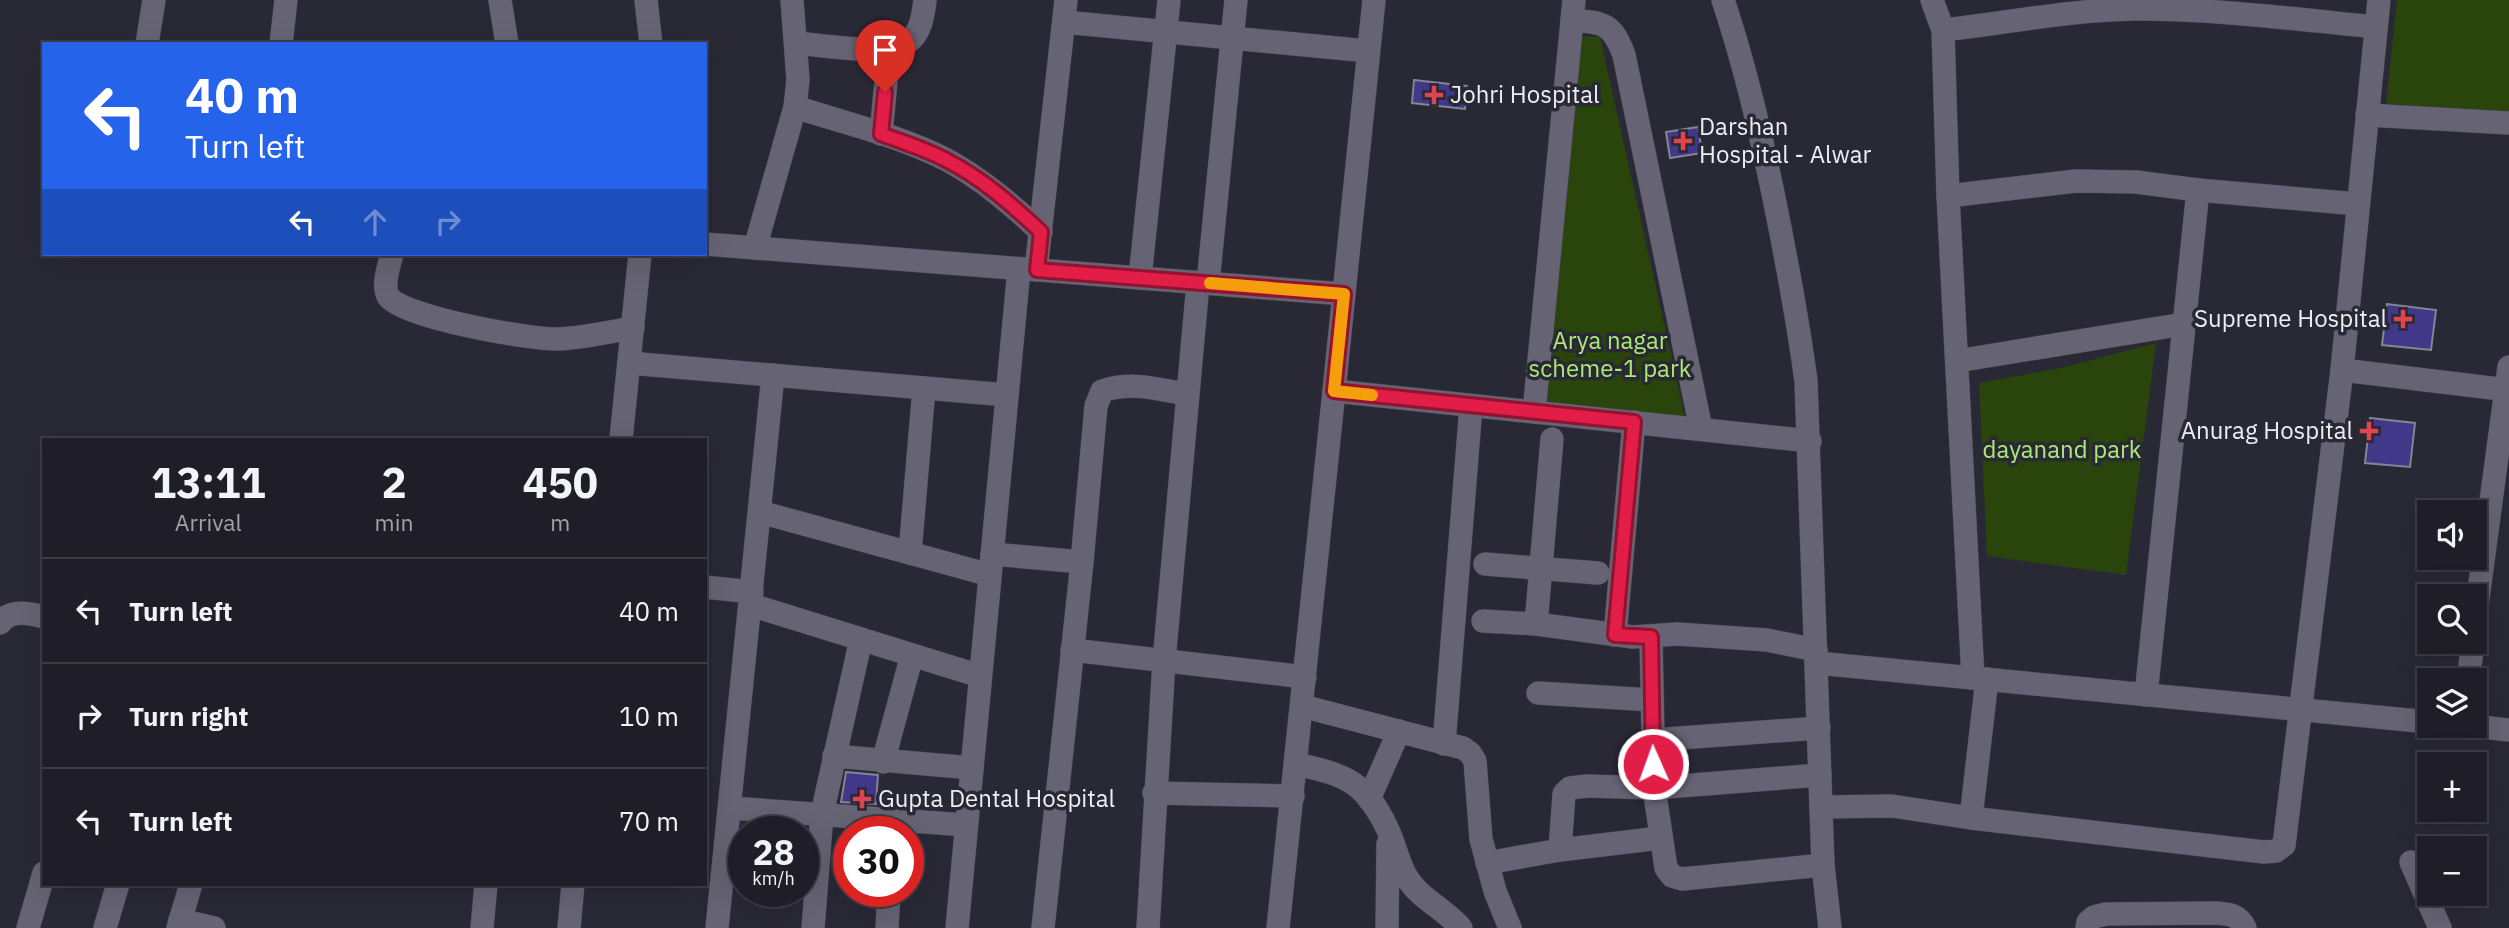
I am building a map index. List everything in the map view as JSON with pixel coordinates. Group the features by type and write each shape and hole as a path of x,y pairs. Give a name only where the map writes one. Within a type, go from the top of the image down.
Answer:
{"street":[{"path":"147,42 154,0"},
{"path":"281,42 286,0"},
{"path":"500,0 507,42"},
{"path":"646,0 651,42"},
{"path":"755,248 795,107 798,80 792,0"},
{"path":"796,43 889,50 906,44 915,35 922,21 925,0"},
{"path":"1140,278 1169,0"},
{"path":"1148,928 1154,793 1186,394 1203,283 1236,0"},
{"path":"1278,928 1374,0"},
{"path":"1723,0 1754,107 1791,280 1806,381 1823,865 1830,928"},
{"path":"1931,0 1943,30 1957,361 1980,679 1971,818"},
{"path":"1821,807 1892,806 1971,818 2264,852 2276,851 2284,845 2342,370 2379,0"},
{"path":"1943,30 2109,10 2221,5 2376,27"},
{"path":"957,928 1007,395 1028,269 1041,232 1065,11 1166,31 1368,51"},
{"path":"1534,412 1573,11 1590,21 1606,25 1617,36 1624,55 1701,429"},
{"path":"881,134 889,50"},
{"path":"795,107 881,134 946,160 998,193 1041,232"},
{"path":"2367,116 2509,123"},
{"path":"1948,196 2076,181 2136,182 2358,204"},
{"path":"2146,695 2198,190"},
{"path":"707,244 1344,294"},
{"path":"392,256 386,282 388,296 397,304 411,310 460,324 534,338 558,339 633,328"},
{"path":"621,438 639,256"},
{"path":"1957,361 2184,324"},
{"path":"629,363 1007,395"},
{"path":"2342,370 2508,382 2480,584"},
{"path":"718,928 773,376"},
{"path":"1043,928 1096,406 1102,391 1133,384 1186,394"},
{"path":"910,553 924,388"},
{"path":"1334,391 1810,441"},
{"path":"1444,744 1471,406"},
{"path":"1615,635 1634,422"},
{"path":"1536,624 1552,439"},
{"path":"760,512 910,553 991,564 1082,562"},
{"path":"1485,564 1598,573"},
{"path":"707,588 752,599 861,639 980,676"},
{"path":"0,623 4,617 18,613 42,617"},
{"path":"1483,621 1536,624 1615,635 1651,637 1677,634 1767,640 1816,657 1980,679 2417,721"},
{"path":"1651,637 1654,788 1666,868 1672,876 1682,879 1823,865"},
{"path":"813,928 822,814 861,639"},
{"path":"1072,650 1305,677"},
{"path":"883,762 912,655"},
{"path":"1538,693 1652,701"},
{"path":"1302,706 1463,748 1470,753 1475,761 1478,820 1487,863 1510,928"},
{"path":"1652,740 1819,728"},
{"path":"2487,728 2509,730"},
{"path":"1369,799 1399,732"},
{"path":"834,756 972,768"},
{"path":"1296,764 1327,771 1357,784 1388,830 1406,876 1415,888 1461,928"},
{"path":"1560,850 1564,794 1570,788 1654,788 1820,775"},
{"path":"1154,793 1293,796"},
{"path":"731,808 834,816"},
{"path":"924,826 966,825"},
{"path":"1388,830 1388,928"},
{"path":"1487,863 1560,850 1660,838"},
{"path":"2411,862 2440,928"},
{"path":"28,928 42,880"},
{"path":"105,928 117,886"},
{"path":"190,886 179,924 214,928"},
{"path":"482,928 486,886"},
{"path":"569,928 573,886"},
{"path":"887,928 888,907"},
{"path":"2087,928 2088,922 2094,917 2106,914 2181,913 2232,915 2241,920 2245,928"}],"green space":[{"path":"2397,0 2509,0 2509,117 2386,103"},
{"name":"Arya nagar scheme-1 park","path":"1580,36 1600,37 1686,422 1634,422 1545,400"},
{"name":"dayanand park","path":"2156,343 2126,575 1987,556 1979,383 2061,368"}],"building":[{"path":"1414,80 1467,86 1465,109 1412,103"},
{"path":"1698,127 1702,153 1670,158 1666,132"},
{"path":"2387,304 2436,310 2431,350 2382,345"},
{"path":"2370,418 2415,423 2410,467 2365,463"},
{"path":"846,772 878,775 876,804 841,802"}],"slow traffic":[{"path":"1210,283 1344,294 1334,391 1372,395"}],"place":[{"name":"Johri Hospital","path":"1434,95"},
{"name":"Darshan Hospital - Alwar","path":"1683,141"},
{"name":"Supreme Hospital","path":"2403,319"},
{"name":"Anurag Hospital","path":"2369,431"},
{"name":"Gupta Dental Hospital","path":"862,799"}],"route":[{"path":"885,92 881,134 946,160 998,193 1041,232 1037,270 1344,294 1334,391 1634,422 1615,635 1651,637 1653,764"}]}
